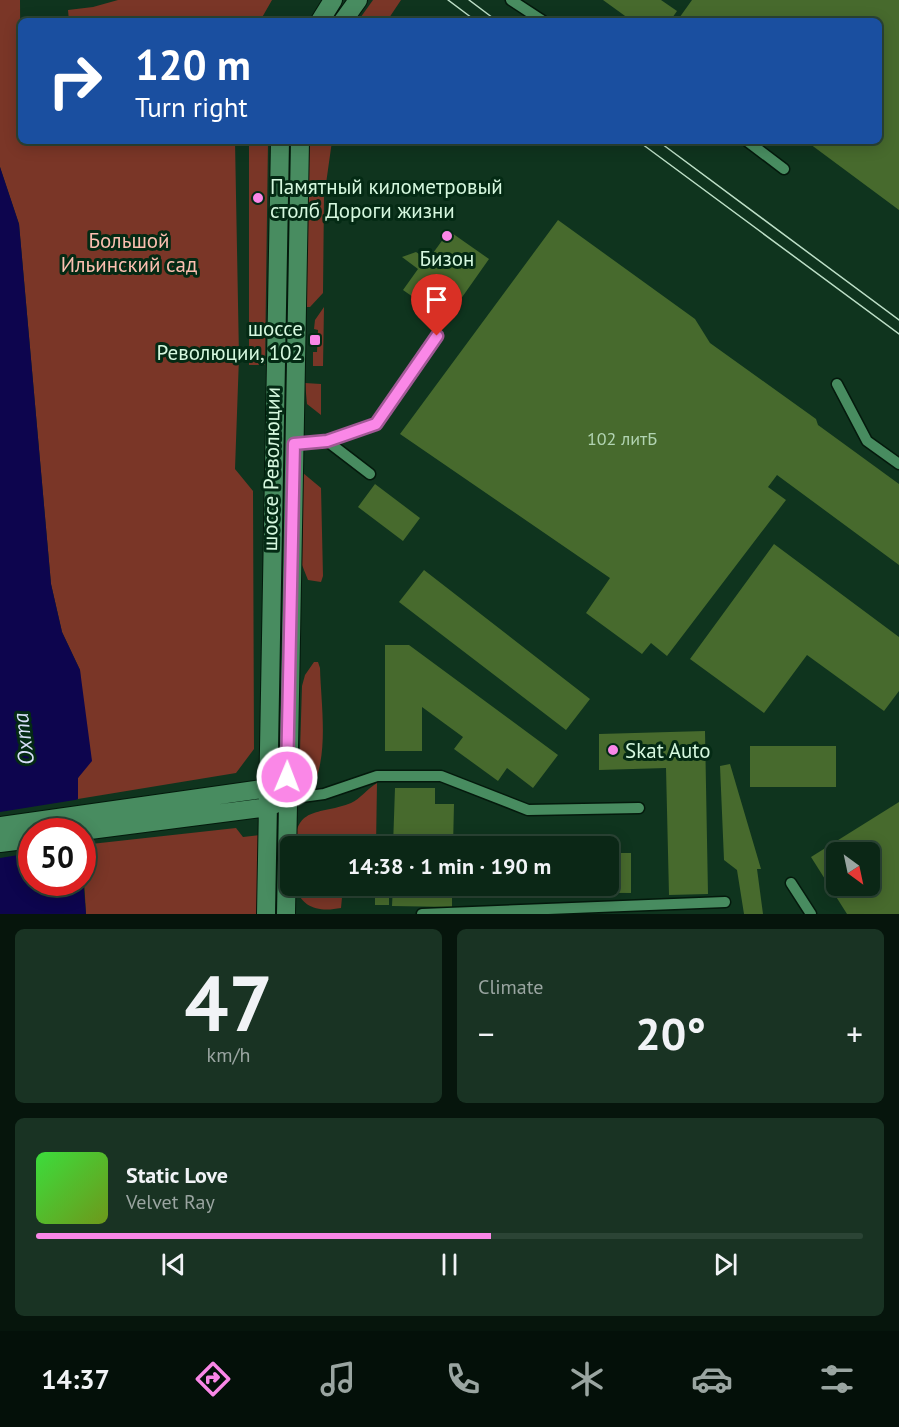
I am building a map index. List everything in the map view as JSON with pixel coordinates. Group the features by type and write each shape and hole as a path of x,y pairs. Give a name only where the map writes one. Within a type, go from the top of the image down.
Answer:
{"main road":[{"path":"322,18 333,0"},
{"path":"345,18 358,0"},
{"name":"шоссе Революции","path":"266,914 280,144"},
{"name":"шоссе Революции","path":"286,914 300,144"},
{"path":"96,822 269,788 287,799"},
{"path":"96,823 269,807 287,799"},
{"path":"0,826 18,826"},
{"path":"0,843 18,841"}],"lane":[{"path":"511,0 538,18"},
{"path":"751,144 784,169"},
{"path":"275,445 327,441 376,424 437,336"},
{"path":"837,384 867,441 899,464"},
{"path":"327,441 370,474"},
{"path":"287,799 324,794 377,776 441,776 528,810 639,808"},
{"path":"791,883 810,914"},
{"path":"422,914 725,902"}],"green space":[{"name":"Большой Ильинский сад","path":"0,0 20,0 18,144 235,144 239,357 235,469 253,491 254,749 236,773 78,799 78,778 84,767 80,670 62,632 51,584 19,224 0,167"},
{"path":"118,0 272,0 262,18 69,18 68,10 93,7"},
{"path":"373,0 401,0 389,18 360,18"},
{"path":"249,144 268,144 265,365 249,365"},
{"path":"309,144 332,144 324,198 323,293 310,307 305,307"},
{"path":"324,307 323,366 313,366 313,352 317,352 318,330 314,329 315,320"},
{"path":"305,383 321,384 321,415 307,404"},
{"path":"303,473 321,488 323,576 321,582 308,580 302,565"},
{"path":"314,662 318,662 320,668 323,744 313,787 307,788 299,783 302,686 305,675"},
{"path":"377,783 376,836 296,836 305,818 351,803"},
{"path":"236,828 243,837 260,835 257,914 86,914 85,896 96,896 96,843"},
{"path":"300,896 342,896 341,908 319,909 312,907"}],"water":[{"name":"Охта","path":"0,167 19,224 51,584 62,632 80,670 92,761 78,778 78,799 51,818 18,818 18,896 84,896 86,914 0,914"}],"pier":[{"path":"81,799 80,818 18,818 18,855 0,858 0,812"}],"building":[{"path":"603,0 661,0 677,11 672,18 628,18"},
{"path":"692,0 899,0 899,210 810,144 882,144 882,18 679,18"},
{"path":"558,220 695,319 710,343 816,419 818,425 899,484 899,565 777,475 768,487 786,500 667,656 651,643 642,654 586,613 610,578 400,434"},
{"path":"449,231 489,259 446,320 403,290 418,269 402,257 416,252 428,260"},
{"path":"375,484 420,518 403,541 358,507"},
{"path":"774,544 899,637 899,691 884,711 807,655 764,713 690,659"},
{"path":"424,570 590,699 566,730 399,602"},
{"path":"385,645 409,645 558,755 533,788 507,768 498,781 454,749 463,737 422,707 422,751 385,751"},
{"path":"705,731 708,894 669,895 666,768 599,770 599,734"},
{"path":"750,746 836,746 836,787 750,787"},
{"path":"730,764 761,869 757,869 763,914 744,914 737,870 724,860 720,766"},
{"path":"395,788 435,788 435,804 454,804 453,836 393,836"},
{"path":"899,802 899,914 847,914 836,896 880,896 880,842 835,842"},
{"path":"826,848 826,881 811,857"},
{"path":"619,853 631,853 631,893 619,893"},
{"path":"375,896 389,896 389,905 375,905"},
{"path":"392,896 452,896 452,907 392,906"}],"tram line":[{"path":"448,0 472,18"},
{"path":"469,0 493,18"},
{"path":"642,144 899,334"},
{"path":"662,144 899,320"}],"place":[{"name":"Памятный километровый столб Дороги жизни","path":"258,198"},
{"name":"Бизон","path":"447,236"},
{"name":"шоссе Революции, 102","path":"315,340"},
{"name":"Skat Auto","path":"613,750"}],"route":[{"path":"287,777 294,444 327,441 376,424 437,336"}]}
